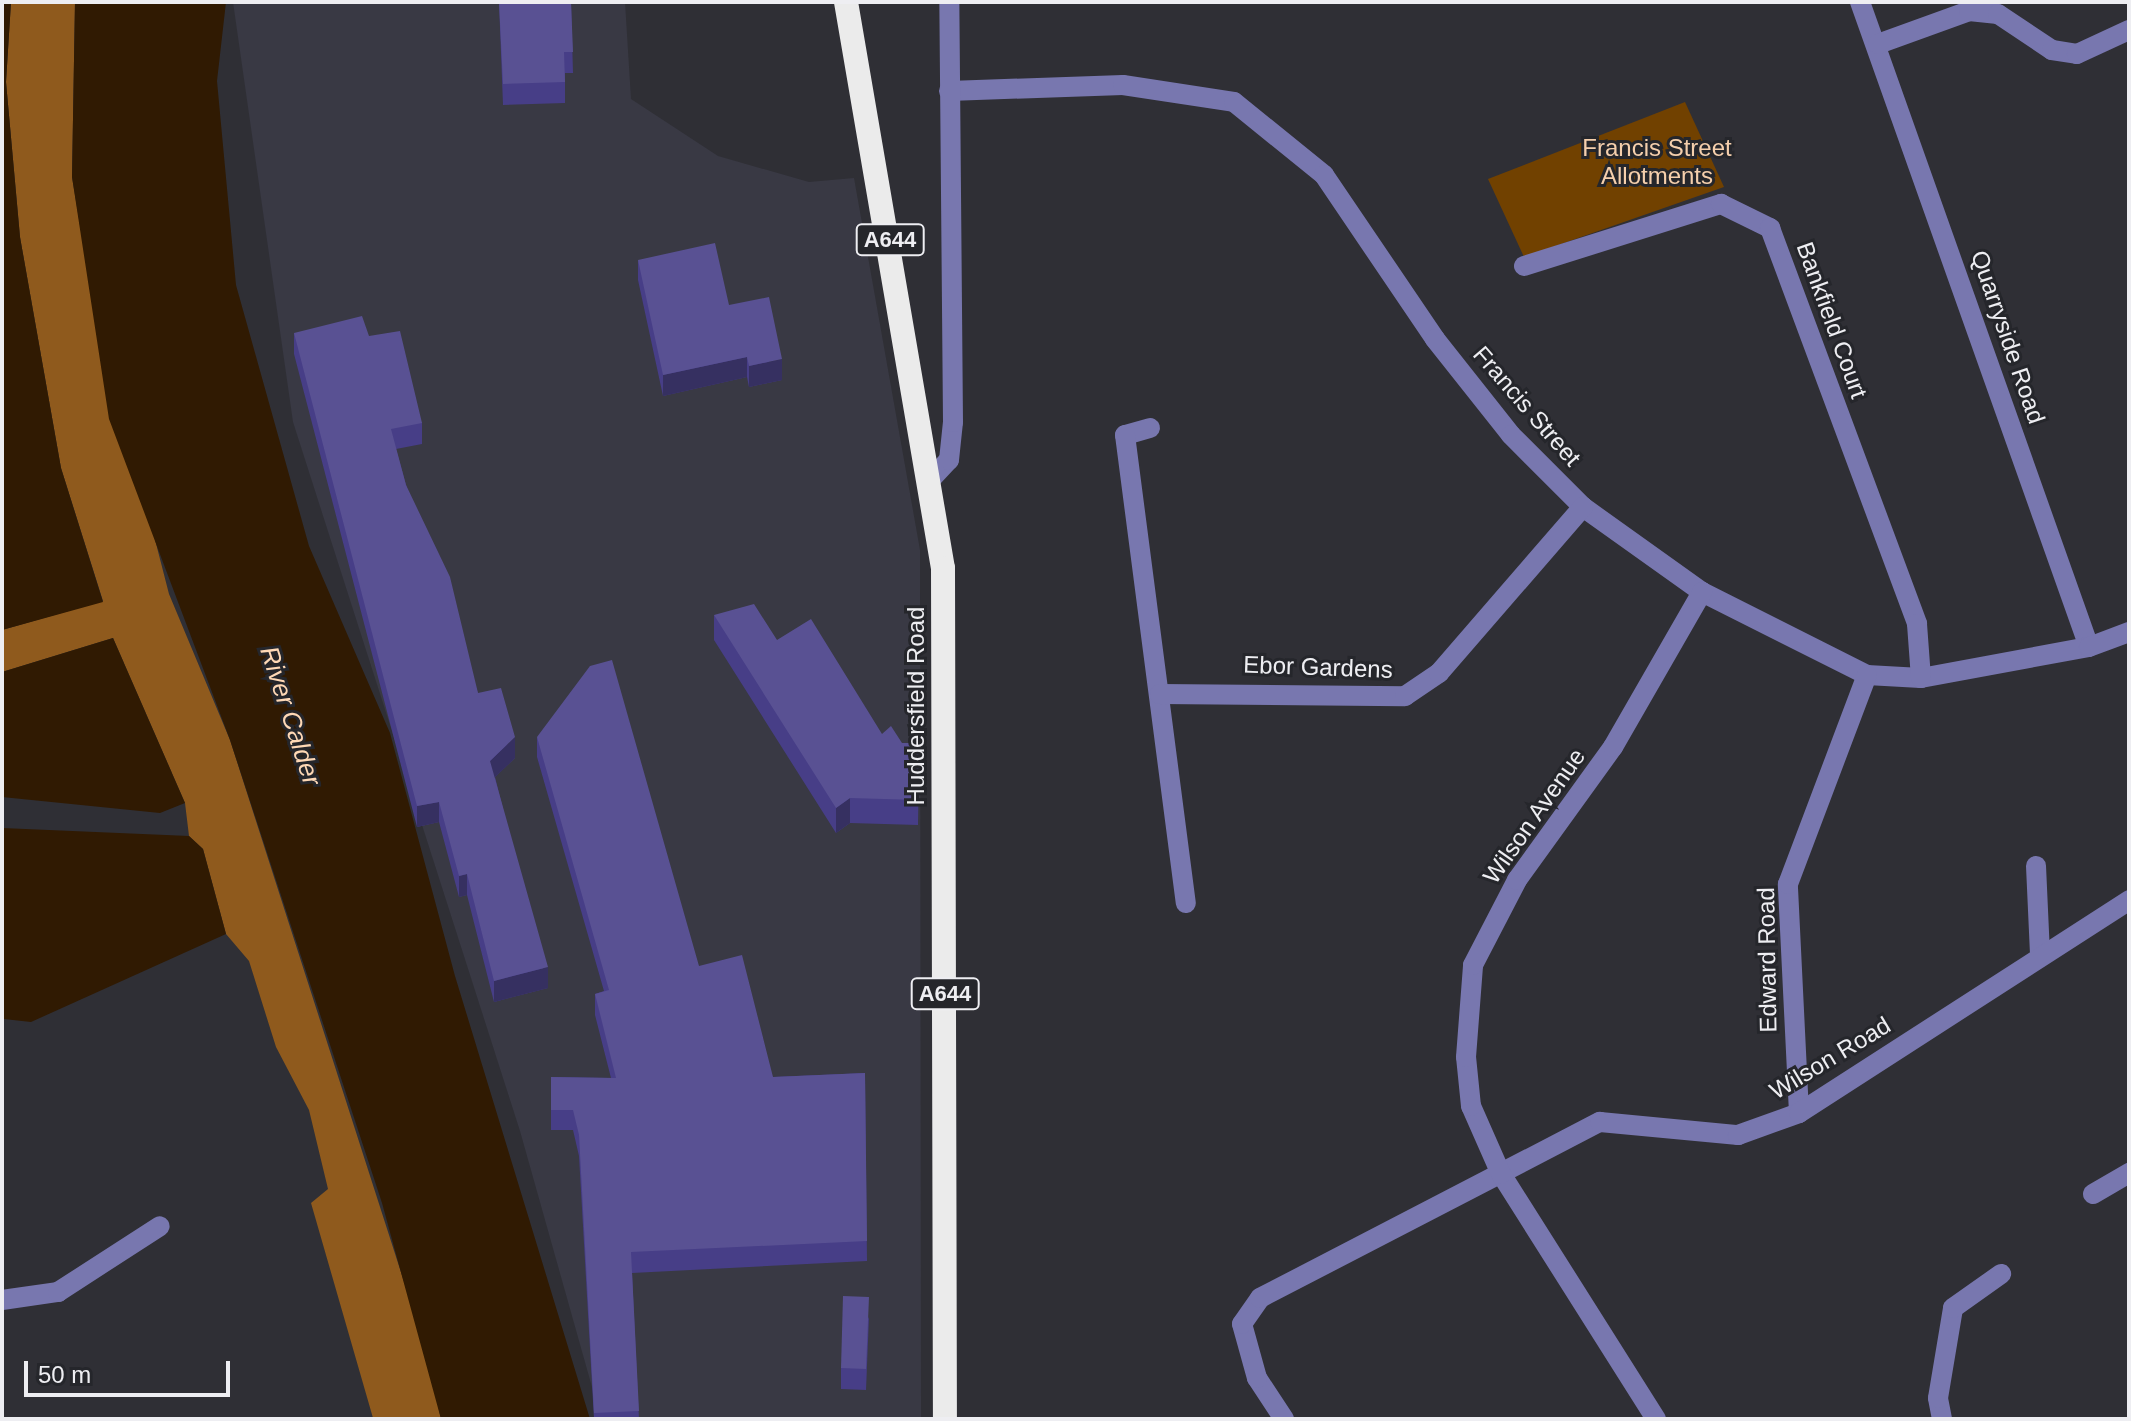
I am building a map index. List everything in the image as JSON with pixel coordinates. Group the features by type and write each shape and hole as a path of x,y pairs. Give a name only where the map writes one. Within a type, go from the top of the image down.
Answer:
{"highway":[{"name":"Huddersfield Road","path":"846,2 932,478 944,619 945,1419"}],"street":[{"path":"932,478 949,460 953,422 949,2"},
{"name":"Quarryside Road","path":"1860,2 1878,44 2089,647"},
{"path":"1878,44 1969,11 1998,14 2052,50 2077,54 2129,30"},
{"name":"Francis Street","path":"949,91 1123,85 1234,102 1324,175 1435,339 1511,435 1583,507 1702,592 1867,675 1921,678 2089,647 2129,632"},
{"name":"Bankfield Court","path":"1524,266 1721,204 1770,228 1917,624 1921,678"},
{"path":"1150,428 1125,435 1186,903"},
{"name":"Ebor Gardens","path":"1160,694 1405,696 1439,673 1583,507"},
{"name":"Wilson Avenue","path":"1656,1419 1501,1174 1471,1106 1466,1057 1473,965 1517,880 1613,747 1702,592"},
{"name":"Edward Road","path":"1799,1113 1788,884 1867,675"},
{"path":"2036,866 2040,954"},
{"name":"Wilson Road","path":"1284,1419 1257,1378 1242,1324 1260,1298 1600,1122 1738,1135 1799,1113 2040,954 2129,900"},
{"path":"2093,1194 2129,1173"},
{"path":"2,1300 58,1292 160,1226"},
{"path":"1942,1419 1938,1398 1953,1308 2001,1274"}],"shaded area":[{"path":"11,2 75,2 72,177 91,291 169,594 230,740 425,1347 441,1419 373,1418 311,1203 328,1189 309,1110 276,1047 249,961 226,934 203,849 189,836 185,803 113,638 2,672 2,630 103,601 61,468 20,237 6,82"},
{"path":"233,2 625,2 631,99 718,156 809,182 854,178 920,550 921,1419 601,1419 520,1131 293,422"}],"green space":[{"name":"Francis Street Allotments","path":"1685,102 1724,187 1524,257 1488,179"}],"water":[{"path":"2,2 11,2 6,82 20,237 61,468 103,602 2,630"},
{"name":"River Calder","path":"75,2 226,2 217,81 236,285 309,546 390,733 455,976 590,1419 441,1419 382,1203 230,740 109,419 72,177"},
{"path":"113,638 185,803 160,813 2,797 2,672"},
{"path":"2,828 189,836 203,849 226,934 31,1022 4,1019"}],"building":[{"path":"499,2 571,2 573,52 564,52 565,82 503,84"},
{"path":"715,243 729,305 769,297 782,359 749,366 747,357 663,375 638,260"},
{"path":"362,316 369,336 400,331 422,423 391,429 406,485 450,577 478,693 501,688 515,737 490,761 548,967 494,981 467,874 459,876 439,802 417,806 294,333"},
{"path":"754,604 777,640 811,619 882,734 891,726 902,743 919,743 918,800 850,798 836,808 714,615"},
{"path":"612,660 699,966 742,955 773,1077 865,1073 867,1241 631,1252 639,1411 594,1413 579,1135 573,1110 551,1110 551,1077 616,1078 595,994 609,990 537,737 590,666"},
{"path":"843,1296 869,1297 866,1369 841,1368"}]}
